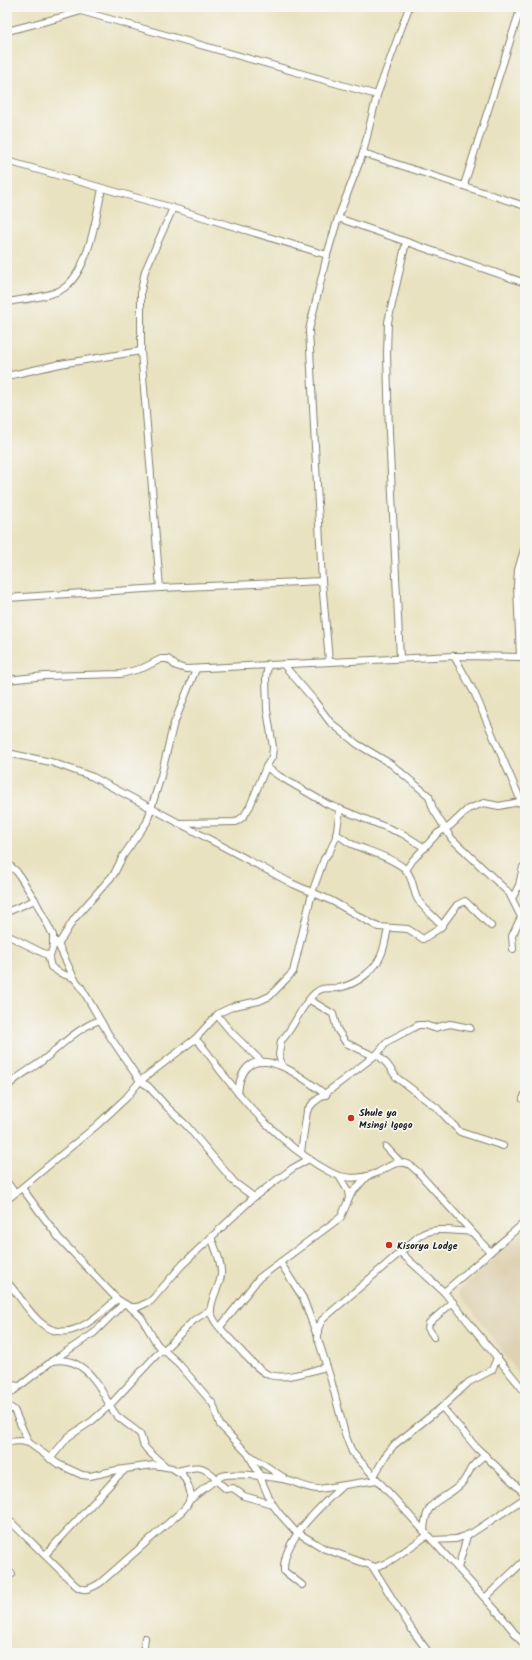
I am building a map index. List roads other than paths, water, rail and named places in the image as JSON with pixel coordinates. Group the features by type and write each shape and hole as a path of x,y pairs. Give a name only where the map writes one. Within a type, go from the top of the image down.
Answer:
{"street":[{"path":"329,661 322,581 309,330 327,255 338,218 363,153 377,95 409,7"},
{"path":"464,185 521,7"},
{"path":"7,30 58,18 82,9 377,95"},
{"path":"363,153 525,206"},
{"path":"7,161 173,208 327,255"},
{"path":"7,302 53,293 63,288 72,280 83,260 92,238 102,189"},
{"path":"160,588 141,351 141,291 145,271 173,208"},
{"path":"338,218 525,283"},
{"path":"400,658 389,433 387,354 388,322 406,242"},
{"path":"7,376 60,364 141,351"},
{"path":"7,680 44,676 121,674 143,668 161,660 168,660 181,668 196,669 268,664 454,656 523,657 517,586 518,570 525,546"},
{"path":"7,598 160,588 322,581"},
{"path":"406,870 412,861 438,833 450,826 464,812 478,804 484,803 499,806 523,801 475,694 454,656"},
{"path":"176,823 236,822 244,816 250,806 272,756 273,747 266,690 268,664"},
{"path":"283,664 313,699 330,722 357,744 397,768 418,788 429,796 433,809 461,848 496,879 512,897 521,917 512,936 513,949"},
{"path":"58,945 74,919 114,874 123,856 148,822 173,726 196,669"},
{"path":"7,753 51,762 93,778 176,823 332,901 378,927 388,929 403,928 412,930 422,939 442,926 457,905 465,901 491,926"},
{"path":"266,767 279,776 340,809 403,834 425,848"},
{"path":"7,1200 96,1126 126,1098 140,1081 194,1039 217,1015 234,1006 259,1001 270,996 293,972 312,892 324,859 333,845 340,809"},
{"path":"336,834 353,845 385,856 406,870 414,887 416,897 427,911 437,918 442,926"},
{"path":"7,863 17,872 35,900 74,978 140,1081 148,1086 187,1126 234,1183 254,1197"},
{"path":"512,897 517,892 523,867 525,865"},
{"path":"7,912 35,900"},
{"path":"282,1066 279,1055 280,1041 287,1035 310,1000 323,988 337,988 346,986 359,980 369,971 378,961 382,953 388,929"},
{"path":"7,935 50,956"},
{"path":"53,935 53,947 49,964 60,973 74,978"},
{"path":"310,1000 333,1014 337,1030 346,1043 375,1055 387,1064 398,1078 437,1108 460,1132 503,1146"},
{"path":"217,1015 231,1032 262,1062"},
{"path":"7,1087 14,1079 41,1061 71,1036 91,1023 100,1020"},
{"path":"301,1152 307,1111 313,1103 326,1095 375,1055 388,1041 418,1025 425,1025 434,1028 456,1024 470,1028"},
{"path":"194,1039 203,1045 238,1093 262,1120 283,1139 309,1159 339,1176 348,1178 367,1176 400,1162"},
{"path":"271,1063 279,1055"},
{"path":"238,1093 241,1078 244,1072 249,1066 262,1062 282,1066 297,1074 326,1095"},
{"path":"386,1147 400,1162 408,1164 417,1171 490,1252"},
{"path":"130,1307 143,1306 151,1301 182,1265 254,1197 309,1159"},
{"path":"339,1176 348,1191 349,1200"},
{"path":"220,1327 252,1286 280,1262 334,1224 341,1217 351,1194 367,1176"},
{"path":"7,1182 15,1193"},
{"path":"22,1188 59,1238 117,1299 130,1307 141,1317 163,1350 179,1364 212,1404 220,1425 248,1454 290,1481 310,1489 342,1486 375,1478"},
{"path":"444,1292 525,1222"},
{"path":"318,1339 318,1329 322,1320 418,1236 428,1232 471,1232"},
{"path":"211,1237 221,1273 211,1308 213,1317 220,1327 262,1371 269,1374 282,1376 326,1367"},
{"path":"400,1252 454,1302 525,1392"},
{"path":"280,1262 306,1304 318,1339 347,1442 352,1452 485,1598 525,1646"},
{"path":"7,1282 40,1322 52,1330 69,1330 83,1326 94,1319 117,1299"},
{"path":"434,1337 428,1328 429,1323 454,1302"},
{"path":"7,1396 52,1361 94,1333 123,1304"},
{"path":"50,1459 68,1437 92,1421 110,1405 194,1320 211,1308"},
{"path":"375,1478 386,1455 394,1445 442,1407 469,1382 492,1370 498,1358"},
{"path":"7,1518 78,1588 82,1590 90,1590 100,1583 182,1511 188,1505 190,1500 190,1490 185,1479 177,1471 165,1466 144,1447 140,1435 117,1416 100,1387 85,1369 76,1363 69,1361 52,1361"},
{"path":"7,1384 18,1386"},
{"path":"7,1405 14,1410 29,1443"},
{"path":"442,1407 485,1455 525,1494"},
{"path":"7,1442 21,1441 29,1443 50,1459 68,1469 87,1476 140,1466 165,1466"},
{"path":"248,1454 260,1476 272,1504 278,1512 297,1533 325,1549 378,1567 387,1563 426,1533"},
{"path":"426,1533 425,1517 430,1508 438,1500 462,1483 472,1467 485,1455"},
{"path":"177,1471 199,1467 208,1470 226,1489 233,1488 248,1498 272,1504"},
{"path":"45,1555 127,1468"},
{"path":"190,1500 216,1480 232,1474 260,1476 290,1481"},
{"path":"302,1585 284,1571 289,1550 297,1533 342,1486"},
{"path":"432,1540 456,1539 467,1536 525,1498"},
{"path":"458,1568 467,1536"},
{"path":"485,1598 525,1560"},
{"path":"372,1566 412,1630 429,1653"},
{"path":"143,1653 145,1638"}],"place":[{"name":"Shule ya Msingi Igogo","path":"351,1118"},
{"name":"Kisorya Lodge","path":"389,1245"}]}
